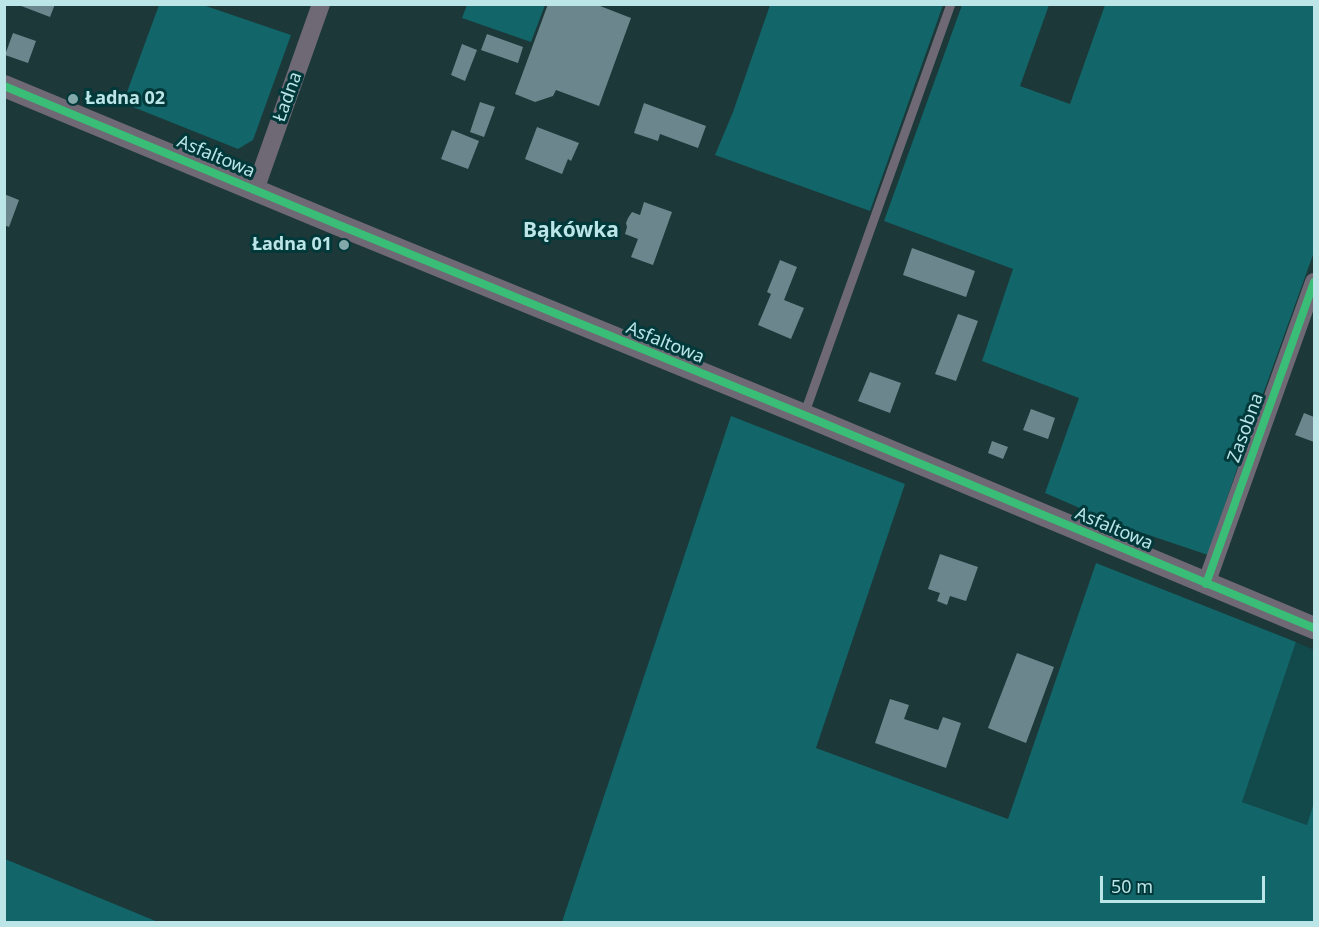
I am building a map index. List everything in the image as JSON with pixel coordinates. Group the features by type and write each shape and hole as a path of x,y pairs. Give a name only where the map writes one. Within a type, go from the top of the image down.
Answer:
{"street":[{"name":"Ładna","path":"255,189 321,4"},
{"name":"Asfaltowa","path":"4,86 804,415 1314,628"},
{"name":"Zasobna","path":"1206,584 1314,282"}],"lane":[{"path":"804,415 951,4"}],"shaded area":[{"path":"467,4 545,5 531,42 462,18"},
{"path":"159,5 203,5 291,35 253,140 238,149 123,103"},
{"path":"770,5 943,5 870,211 715,155 733,112"},
{"path":"962,5 1049,5 1020,86 1070,104 1105,5 1314,5 1314,252 1208,555 1119,525 1045,493 1079,398 982,361 1013,269 884,221"},
{"path":"731,416 905,484 816,748 1008,819 1096,563 1296,642 1242,802 1307,825 1314,802 1314,922 562,922"},
{"path":"1296,642 1314,650 1314,802 1307,825 1242,802"},
{"path":"5,859 158,922 5,922"}],"building":[{"path":"16,4 55,4 50,17"},
{"path":"548,4 595,4 631,18 599,106 556,90 553,96 535,102 515,94"},
{"path":"13,33 36,41 28,63 5,55"},
{"path":"487,34 523,47 518,63 481,50"},
{"path":"462,44 477,50 465,81 451,75"},
{"path":"480,102 495,107 484,137 470,132"},
{"path":"644,103 706,126 698,148 660,134 658,141 634,133"},
{"path":"537,127 579,143 571,161 568,159 562,174 525,159"},
{"path":"452,130 479,141 468,169 441,159"},
{"path":"4,194 19,200 9,227 4,225"},
{"path":"644,202 672,212 653,265 631,257 638,239 625,234 628,218 632,212 640,215"},
{"path":"912,248 975,271 966,297 903,275"},
{"path":"780,260 797,267 784,300 804,308 791,339 758,325 771,294 767,292"},
{"path":"958,314 978,321 956,381 935,374"},
{"path":"870,372 901,383 890,413 858,401"},
{"path":"1031,409 1055,418 1048,439 1023,430"},
{"path":"1304,413 1314,417 1314,442 1295,435"},
{"path":"992,441 1008,447 1003,459 988,453"},
{"path":"940,554 978,567 966,601 950,596 947,605 937,601 940,593 928,589"},
{"path":"1017,653 1054,667 1026,743 988,728"},
{"path":"890,699 909,705 904,719 938,730 943,717 961,723 946,768 875,743"}],"cycle path":[{"path":"4,86 804,415 1314,628"},
{"path":"1206,584 1314,282"}],"place":[{"name":"Ładna 02","path":"73,99"},
{"name":"Ładna 01","path":"344,245"}],"district":[{"name":"Bąkówka","path":"571,231"}]}
